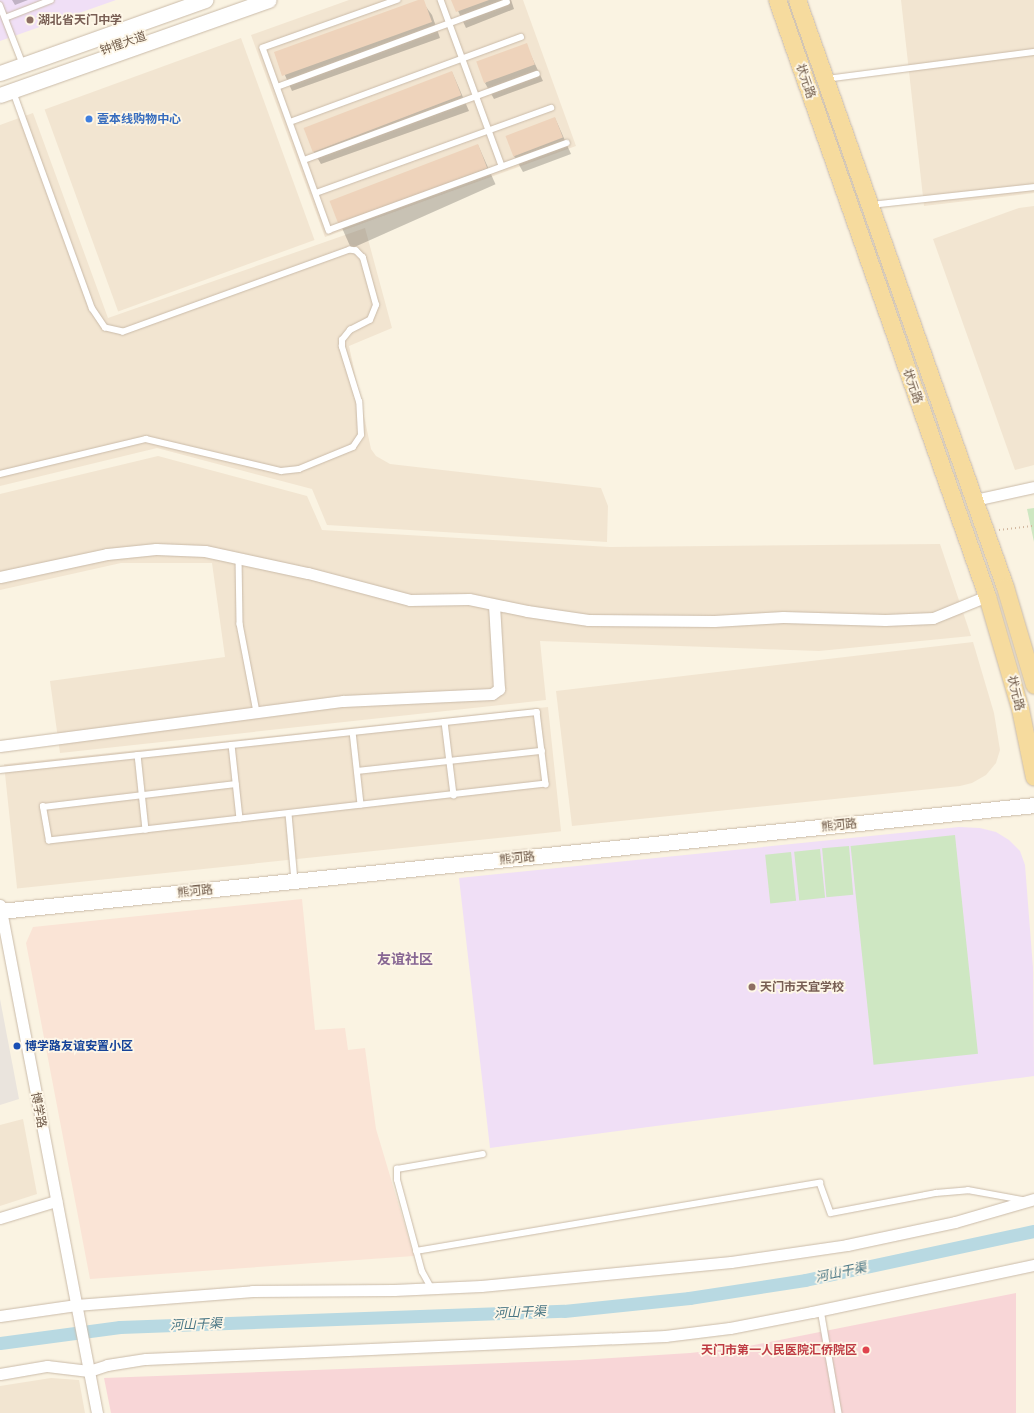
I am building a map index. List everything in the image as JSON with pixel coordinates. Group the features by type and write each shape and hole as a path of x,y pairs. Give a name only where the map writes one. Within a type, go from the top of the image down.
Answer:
{"main road":[{"name":"状元路","path":"777,0 987,596 1018,702 1034,777"},
{"name":"状元路","path":"797,0 975,500 1021,635 1034,685"}],"street":[{"path":"0,64 22,61 178,0"},
{"name":"钟惺大道","path":"0,74 22,61 205,0"},
{"name":"钟惺大道","path":"4,91 246,0"},
{"path":"4,91 269,0"},
{"path":"975,500 1034,487"},
{"path":"0,577 107,554 156,549 206,551 308,573 410,600 469,599 588,620 714,621 783,617 885,620 933,618 987,596"},
{"path":"0,746 343,701 496,693 499,689 494,604"},
{"name":"熊河路","path":"0,909 295,881 1034,805"},
{"name":"博学路","path":"0,909 88,1368"},
{"path":"0,1218 56,1200"},
{"path":"0,1316 77,1310 252,1291 481,1286 746,1260 847,1245 955,1222 1032,1200"},
{"path":"0,1374 47,1366 88,1368 146,1358 665,1336 730,1328 1034,1265"},
{"path":"88,1368 97,1413"}],"lane":[{"path":"5,18 51,0"},
{"path":"398,0 263,48 329,230 567,143"},
{"path":"441,0 502,166"},
{"path":"277,87 507,2"},
{"path":"0,5 22,61"},
{"path":"290,122 521,37"},
{"path":"824,79 1034,52"},
{"path":"304,160 537,74"},
{"path":"0,474 146,439 281,471 299,468 353,447 361,435 359,402 342,347 342,340 350,330 370,320 376,305 363,258 356,251 350,250 123,332 105,328 92,309 4,91"},
{"path":"316,193 550,108"},
{"path":"869,205 1034,187"},
{"path":"239,558 240,624 257,712"},
{"path":"0,770 537,712 546,784 49,841 43,806 236,784"},
{"path":"445,722 454,794"},
{"path":"353,732 361,805"},
{"path":"232,745 240,819"},
{"path":"357,771 542,751"},
{"path":"138,755 146,830"},
{"path":"289,814 295,881"},
{"path":"431,1288 422,1272 416,1251 397,1180 397,1169 483,1154"},
{"path":"416,1251 820,1183 831,1213 936,1193 968,1190 1032,1200"},
{"path":"821,1310 838,1413"}],"path":[{"path":"986,532 1034,526"}],"shaded area":[{"name":"湖北省天门中学","path":"0,0 116,0 0,41"},
{"path":"349,0 523,0 576,146 325,237 251,35"},
{"path":"901,0 1034,0 1034,193 924,206"},
{"path":"241,38 315,240 118,312 45,109"},
{"path":"33,113 108,318 365,228 392,328 349,346 371,449 376,456 390,464 601,488 608,506 607,542 327,525 312,489 157,448 0,486 0,125"},
{"path":"1034,206 1034,465 1015,470 933,239 1019,208"},
{"path":"158,456 307,496 322,530 610,547 940,544 971,636 819,651 540,641 546,700 60,753 50,681 225,657 212,563 121,563 0,590 0,494"},
{"path":"973,642 994,713 1000,750 996,763 986,775 972,783 960,786 572,826 556,691"},
{"path":"548,707 561,831 17,888 4,764"},
{"name":"天门市天宜学校","path":"959,827 980,828 996,832 1009,840 1020,851 1025,865 1033,968 1034,1076 490,1148 459,878"},
{"path":"302,899 315,1030 345,1028 348,1050 365,1048 376,1129 414,1256 90,1279 26,943 33,927"},
{"path":"0,999 19,1099 0,1105"},
{"path":"23,1119 37,1194 0,1206 0,1125"},
{"name":"天门市第一人民医院汇侨院区","path":"1016,1293 1016,1413 111,1413 104,1378 580,1360 690,1353 744,1347"},
{"path":"51,1378 79,1380 85,1413 0,1413 0,1386"}],"green space":[{"path":"1034,508 1034,542 1027,509"},
{"path":"955,835 978,1054 874,1065 851,846"},
{"path":"849,846 853,895 826,897 822,848"},
{"path":"820,849 825,898 799,900 794,852"},
{"path":"791,852 796,901 770,903 765,855"}],"building":[{"path":"418,0 424,0 432,22 282,76 274,52"},
{"path":"451,0 489,0 456,12"},
{"path":"527,43 535,65 484,83 476,61"},
{"path":"452,71 461,95 313,152 304,128"},
{"path":"555,117 563,138 513,157 506,136"},
{"path":"478,144 487,168 339,225 330,201"}],"waterway":[{"name":"河山干渠","path":"0,1343 120,1327 564,1311 689,1298 805,1280 1034,1231"}],"place":[{"name":"湖北省天门中学","path":"30,20"},
{"name":"壹本线购物中心","path":"89,119"},
{"name":"天门市天宜学校","path":"752,987"},
{"name":"博学路友谊安置小区","path":"17,1046"},
{"name":"天门市第一人民医院汇侨院区","path":"866,1350"}],"district":[{"name":"友谊社区","path":"405,959"}]}
